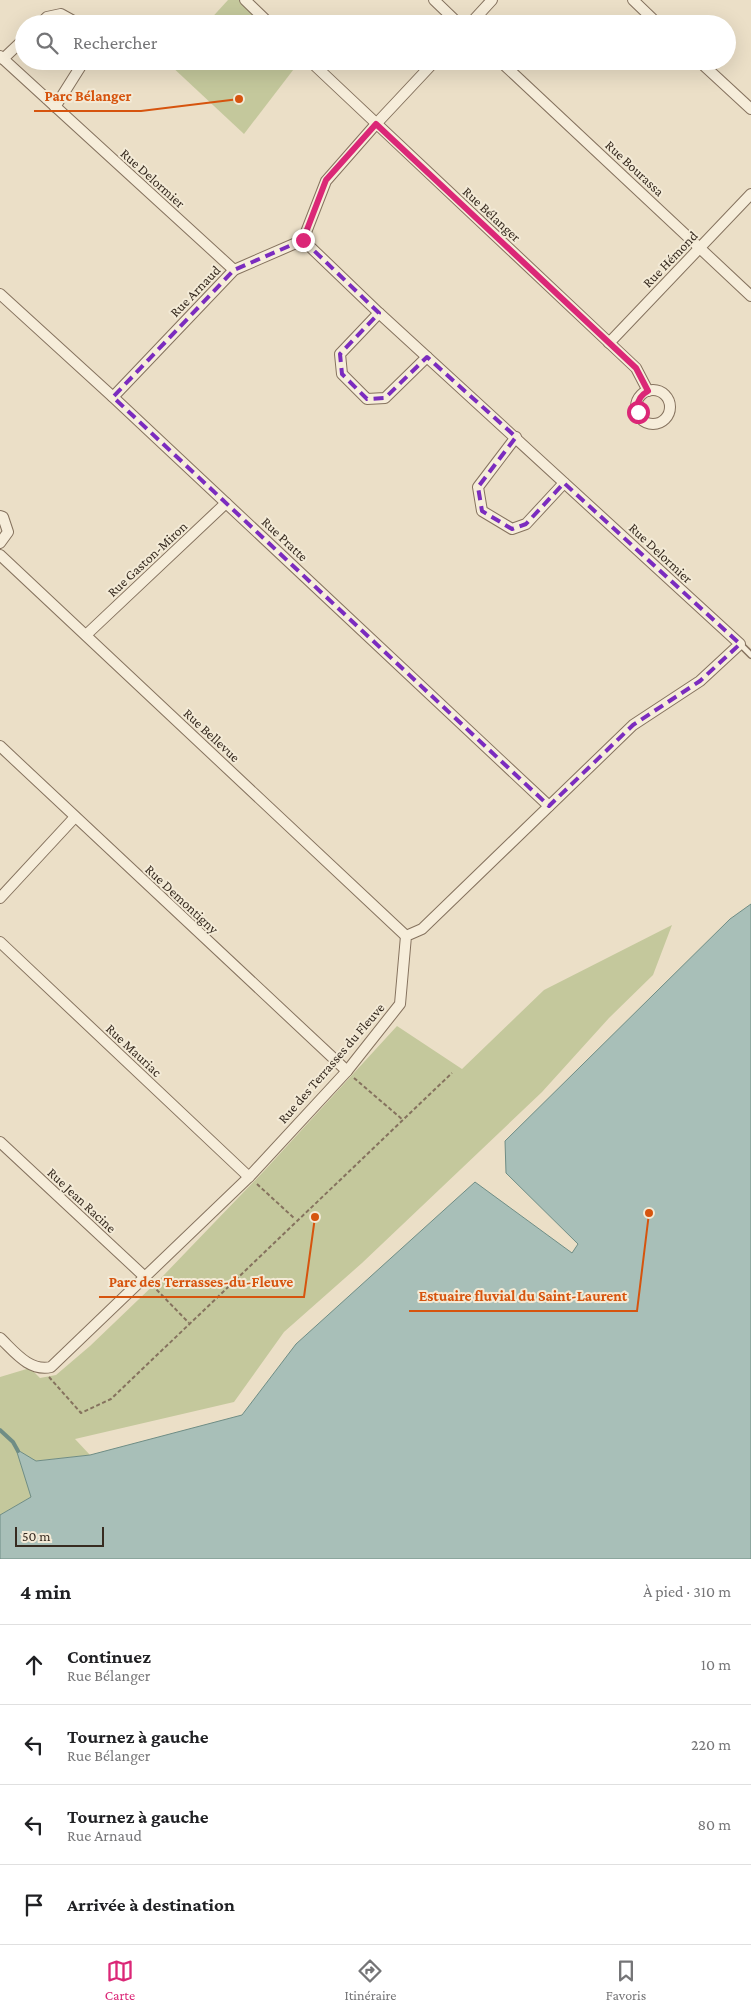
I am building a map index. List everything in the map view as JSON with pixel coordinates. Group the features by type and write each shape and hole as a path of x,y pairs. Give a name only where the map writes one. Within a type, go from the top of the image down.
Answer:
{"street":[{"path":"246,0 261,15"},
{"path":"434,0 450,15"},
{"path":"478,15 492,0"},
{"path":"632,0 648,15"},
{"name":"Rue Delormier","path":"15,47 2,58 234,270"},
{"path":"55,107 78,70"},
{"name":"Rue Bélanger","path":"319,70 636,368 648,391"},
{"path":"303,240 326,180 427,70"},
{"name":"Rue Bourassa","path":"510,70 751,296"},
{"path":"709,70 751,110"},
{"name":"Rue Hémond","path":"609,343 751,194"},
{"name":"Rue Delormier","path":"303,240 379,313 740,644"},
{"name":"Rue Arnaud","path":"113,397 234,270 303,240"},
{"name":"Rue Pratte","path":"0,294 113,397 549,806"},
{"path":"379,313 340,354 342,374 367,399 385,398 427,357"},
{"path":"516,437 478,487 482,510 512,529 526,524 564,483"},
{"name":"Rue Gaston-Miron","path":"86,635 226,503"},
{"path":"0,516 3,517 8,532 0,544"},
{"name":"Rue Bellevue","path":"0,554 406,936"},
{"path":"406,936 422,929 633,725 700,682 740,644"},
{"name":"Rue Demontigny","path":"0,746 347,1072"},
{"path":"0,898 75,817"},
{"name":"Rue des Terrasses du Fleuve","path":"42,1369 51,1367 146,1278 249,1177 347,1072 400,1004 406,936"},
{"name":"Rue Mauriac","path":"0,942 249,1177"},
{"name":"Rue Jean Racine","path":"0,1142 146,1278"},
{"path":"0,1338 26,1363 42,1369"}],"lane":[{"path":"740,644 751,655"}],"path":[{"path":"347,1072 403,1120"},
{"path":"42,1369 81,1413 111,1399 296,1220 452,1073"},
{"path":"249,1177 296,1220"},
{"path":"146,1278 190,1324"}],"highlighted area":[{"path":"303,240 379,313 340,354 342,374 367,399 385,398 427,357 516,437 478,487 482,511 512,529 526,524 564,483 740,644 700,681 633,725 549,806 113,397 234,270"}],"green space":[{"path":"228,0 243,0 259,15 214,15"},
{"path":"175,70 293,70 244,134"},
{"path":"672,925 653,975 609,1018 542,1092 362,1263 284,1332 234,1402 75,1439 90,1455 35,1461 16,1449 32,1497 0,1515 0,1377 30,1368 40,1378 56,1375 90,1346 162,1277 264,1171 397,1026 462,1069 544,990"}],"water":[{"path":"751,904 751,1559 0,1559 0,1515 31,1497 16,1449 36,1461 90,1455 242,1415 296,1344 475,1182 572,1253 578,1244 506,1173 505,1141 730,919"}],"waterway":[{"path":"0,1430 13,1442 18,1451"}],"place":[{"name":"Parc Bélanger","path":"239,99"},
{"name":"Estuaire fluvial du Saint-Laurent","path":"649,1213"},
{"name":"Parc des Terrasses-du-Fleuve","path":"315,1217"}],"route":[{"path":"303,240 326,180 376,124 636,368 648,391 638,402 638,412"}]}
